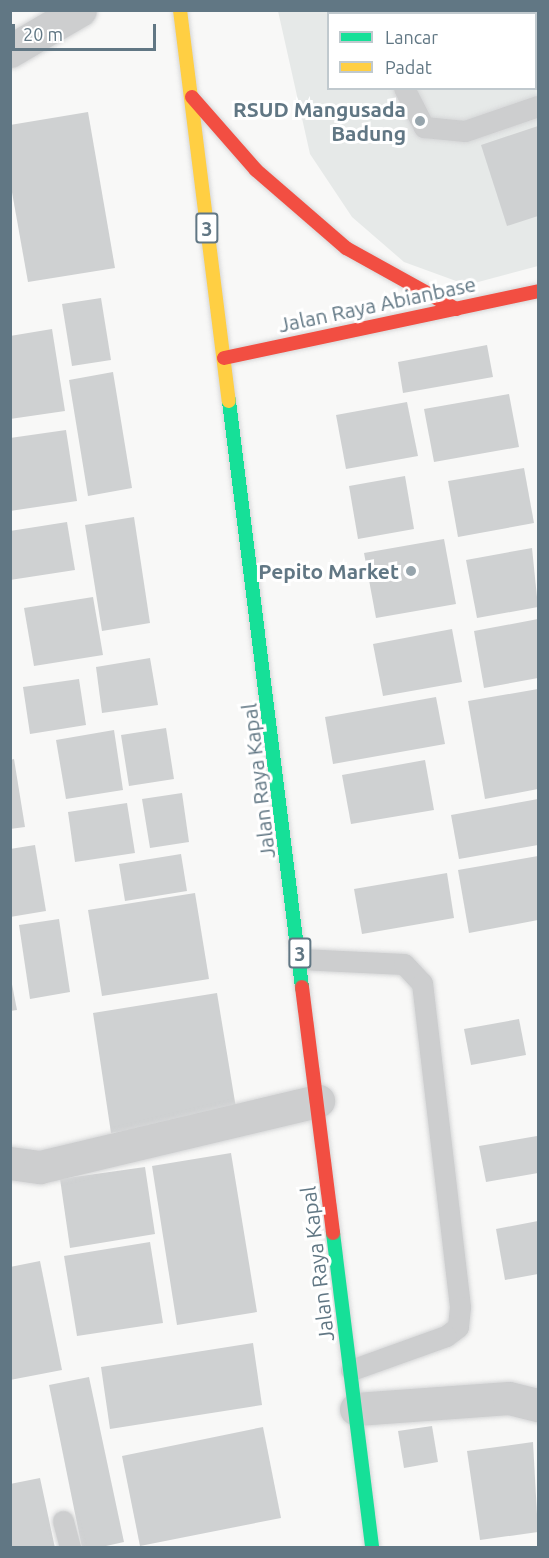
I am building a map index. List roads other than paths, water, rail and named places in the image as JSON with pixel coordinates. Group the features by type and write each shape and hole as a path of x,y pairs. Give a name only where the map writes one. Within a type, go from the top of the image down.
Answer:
{"main road":[{"name":"Jalan Raya Kapal","path":"180,10 372,1548"},
{"path":"192,98 256,170 346,248 456,309"},
{"name":"Jalan Raya Abianbase","path":"224,358 538,291"}],"street":[{"path":"10,51 80,10"},
{"path":"10,1163 40,1167 318,1101"},
{"path":"356,1409 508,1398 538,1405"}],"lane":[{"path":"405,90 424,127 465,131 538,106"},
{"path":"300,959 404,964 415,971 422,983 460,1307 458,1327 446,1336 351,1370"},
{"path":"63,1521 70,1548"}],"place":[{"name":"RSUD Mangusada Badung","path":"420,121"},
{"name":"Pepito Market","path":"411,571"}]}
